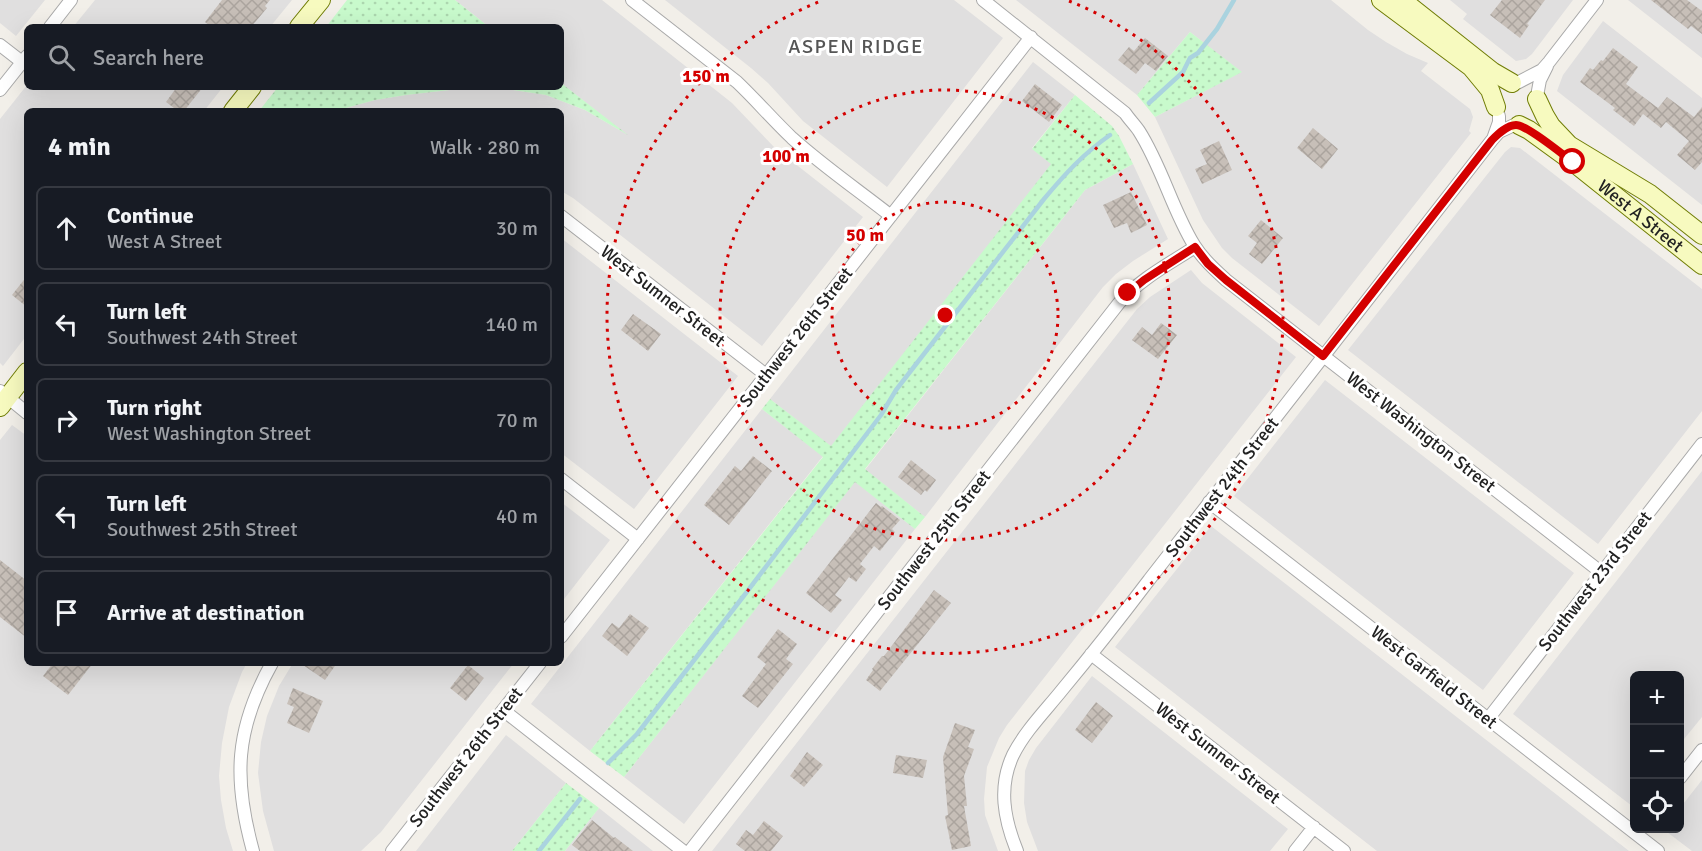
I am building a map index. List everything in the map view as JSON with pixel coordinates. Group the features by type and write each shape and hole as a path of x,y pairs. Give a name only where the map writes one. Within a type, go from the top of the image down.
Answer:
{"main road":[{"path":"301,24 321,0"},
{"path":"1381,0 1471,67 1490,90 1507,118"},
{"path":"1402,0 1493,72 1529,87 1537,97 1536,113 1532,119 1507,118"},
{"path":"1507,118 1496,101 1501,90 1515,83"},
{"path":"235,108 250,90"},
{"name":"West A Street","path":"1537,97 1551,126 1569,145 1650,194 1702,235"},
{"name":"West A Street","path":"1507,118 1529,130 1573,162 1702,265"},
{"path":"2,398 24,375"}],"street":[{"path":"52,24 71,0"},
{"path":"632,0 737,82 793,139 891,216"},
{"name":"West Washington Street","path":"983,0 1125,112 1139,130 1185,229 1208,264 1602,573"},
{"path":"1515,83 1542,70 1598,0"},
{"name":"Southwest 26th Street","path":"564,633 1030,37"},
{"path":"0,45 24,58"},
{"path":"0,90 24,60"},
{"path":"1537,97 1540,80 1549,62"},
{"name":"Southwest 24th Street","path":"1017,851 1008,829 1004,810 1004,792 1006,773 1022,739 1091,654 1507,118"},
{"name":"West Sumner Street","path":"564,218 766,375"},
{"name":"Southwest 25th Street","path":"690,851 1119,303 1144,280 1195,247"},
{"path":"2,398 24,411"},
{"name":"Southwest 23rd Street","path":"1488,719 1702,444"},
{"path":"564,481 638,539"},
{"name":"West Garfield Street","path":"1209,502 1488,719 1630,825"},
{"name":"West Sumner Street","path":"1091,654 1344,851"},
{"path":"253,851 241,800 239,773 242,739 258,687 270,666"},
{"name":"Southwest 26th Street","path":"392,851 538,666"},
{"path":"503,710 683,851"},
{"path":"1684,773 1702,750"},
{"path":"1295,851 1314,827"},
{"name":"West Garfield Street","path":"1640,833 1658,851"}],"shaded area":[{"path":"0,0 45,0 16,36 0,23"},
{"path":"95,0 292,0 272,24 75,24"},
{"path":"455,0 602,0 732,103 775,148 863,217 762,346 564,193 564,108 346,108 375,100 450,90 513,90 546,95 585,110 623,132 564,85 564,24 485,24"},
{"path":"665,0 954,0 1003,38 887,187 803,121 751,68"},
{"path":"1016,0 1331,0 1386,42 1428,63 1421,71 1470,109 1473,117 1469,131 1471,133 1319,326 1222,248 1203,220 1155,117 1241,72 1190,32 1137,95"},
{"path":"1450,0 1573,0 1532,54 1526,59 1516,61 1463,19 1467,14"},
{"path":"1628,0 1702,0 1702,58"},
{"path":"1603,21 1702,98 1702,205 1557,91 1563,75"},
{"path":"1033,62 1075,95 1032,148 1052,164 831,447 770,399"},
{"path":"24,89 221,90 206,108 24,108 24,339 3,366 0,363 0,119"},
{"path":"1511,147 1520,148 1702,289 1702,411 1598,544 1348,350"},
{"path":"1133,164 1168,239 1133,261 1103,287 925,517 865,470 1085,190"},
{"path":"564,240 738,376 634,509 564,455"},
{"path":"1191,270 1202,283 1296,357 999,738 987,767 984,799 985,815 998,851 712,851 1137,309 1150,297"},
{"path":"1325,380 1574,573 1483,690 1234,496"},
{"path":"762,409 823,456 590,751 531,704 561,666 564,666 564,662"},
{"path":"12,425 24,434 24,666 245,666 229,707 219,776 226,828 233,851 0,851 0,440"},
{"path":"1702,471 1702,717 1684,739 1684,671 1630,671 1630,804 1513,714"},
{"path":"855,481 915,529 684,824 624,777"},
{"path":"564,504 610,540 564,599"},
{"path":"1211,526 1629,851 1377,851 1115,647"},
{"path":"291,666 512,666 381,832 361,851 274,851 263,811 258,773 261,742 267,716 279,686"},
{"path":"1092,676 1288,829 1270,851 1038,851 1027,822 1024,803 1025,771 1036,748"},
{"path":"506,735 566,783 512,851 416,851"},
{"path":"1702,780 1702,851 1692,851 1668,833 1684,833 1684,803"},
{"path":"599,808 653,851 565,851"}],"green space":[{"path":"347,0 455,0 485,24 328,24"},
{"path":"1190,32 1242,72 1155,117 1137,95"},
{"path":"564,85 628,135 585,110 546,95 513,90 564,90"},
{"path":"276,90 450,90 375,100 346,108 261,108"},
{"path":"1075,95 1112,126 1133,164 1085,190 865,469 925,517 915,529 855,482 624,777 590,751 823,457 762,409 770,399 831,446 1051,164 1032,149"},
{"path":"566,783 599,808 565,851 512,851"}],"building":[{"path":"222,0 270,0 265,6 267,8 254,24 207,24 205,22"},
{"path":"1502,0 1545,0 1527,24 1529,25 1520,38 1490,15"},
{"path":"1651,0 1687,0 1702,11 1702,34 1691,26 1688,29"},
{"path":"1145,38 1168,56 1156,71 1145,63 1136,74 1118,60 1129,47 1134,51"},
{"path":"1613,48 1638,67 1626,84 1658,108 1667,97 1694,117 1702,107 1702,162 1695,170 1677,155 1689,141 1666,122 1661,128 1643,114 1634,126 1613,110 1615,108 1580,82 1590,68 1593,70"},
{"path":"1035,84 1062,105 1049,122 1022,101"},
{"path":"175,90 201,90 186,108 174,108 166,102"},
{"path":"1313,128 1338,149 1322,169 1297,148"},
{"path":"1219,141 1232,170 1202,184 1195,169 1207,164 1200,150"},
{"path":"1131,192 1147,225 1131,233 1127,223 1114,228 1103,205"},
{"path":"1261,220 1283,238 1262,264 1249,254 1257,243 1248,236"},
{"path":"24,280 24,305 12,295"},
{"path":"633,314 661,334 648,351 621,330"},
{"path":"1161,323 1177,335 1158,359 1132,340 1142,327 1152,335"},
{"path":"753,456 772,471 729,525 704,505 735,466 741,471"},
{"path":"911,460 936,480 927,492 925,490 921,495 898,477"},
{"path":"876,503 900,520 892,529 895,532 880,551 874,546 860,564 866,569 856,582 849,577 835,595 842,600 831,613 806,593"},
{"path":"0,560 24,579 24,636 0,617"},
{"path":"934,590 951,603 880,691 866,680 872,669"},
{"path":"630,614 649,628 627,656 602,636 612,623 619,628"},
{"path":"778,629 797,644 786,659 793,664 758,708 742,696 766,664 757,657"},
{"path":"51,666 91,666 68,695 43,676"},
{"path":"304,666 335,666 325,680"},
{"path":"467,666 484,678 466,701 450,688"},
{"path":"293,688 323,701 309,733 287,723 294,707 287,704"},
{"path":"1096,702 1113,716 1092,743 1075,730"},
{"path":"955,723 975,730 968,747 974,749 964,776 967,806 964,806 971,846 952,850 945,816 948,815 943,757"},
{"path":"807,752 823,765 804,787 790,776"},
{"path":"896,755 927,760 923,778 893,773"},
{"path":"592,820 633,851 580,851 572,845"},
{"path":"764,821 783,836 771,851 745,851 736,844 746,830 753,835"}],"waterway":[{"path":"1149,103 1183,72 1190,58 1198,53 1217,29 1234,0"},
{"path":"608,763 637,734 881,415 896,390 1044,199 1075,165 1110,135"},
{"path":"539,851 580,799"}],"district":[{"name":"ASPEN RIDGE","path":"856,46"}],"route":[{"path":"1128,293 1195,247 1208,264 1226,280 1323,356 1500,132 1519,125 1573,162"}]}
